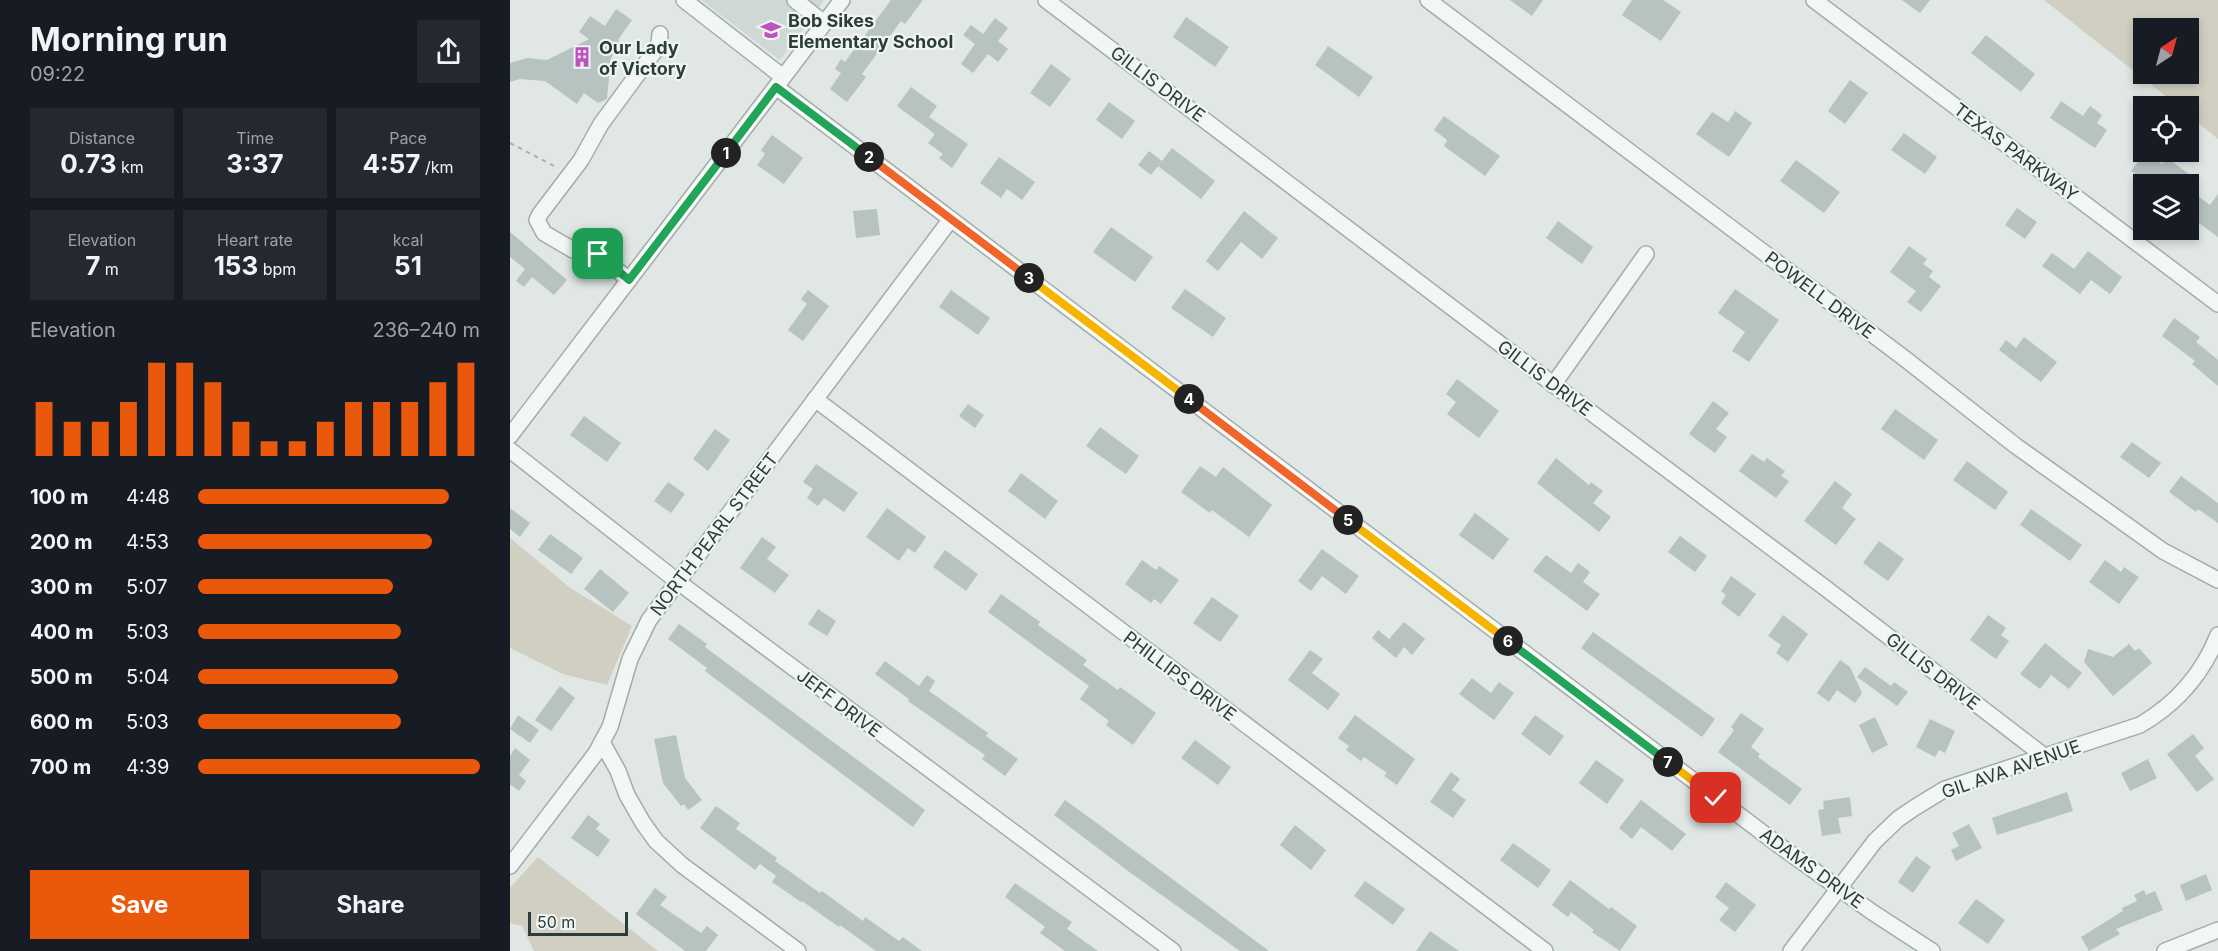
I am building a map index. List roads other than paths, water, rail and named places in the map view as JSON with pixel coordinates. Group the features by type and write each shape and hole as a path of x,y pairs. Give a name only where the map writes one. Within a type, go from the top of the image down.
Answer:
{"street":[{"name":"ADAMS DRIVE","path":"684,0 780,82 951,219 1839,889 1932,951"},
{"path":"795,0 824,23"},
{"path":"510,436 842,0"},
{"name":"GILLIS DRIVE","path":"1046,0 1553,385 1815,580 2044,756"},
{"name":"POWELL DRIVE","path":"1428,0 2108,513 2163,551 2218,580"},
{"name":"TEXAS PARKWAY","path":"1815,0 2218,304"},
{"path":"629,280 598,254 573,250 544,233 537,220 581,160 601,124 654,52 659,43 660,34"},
{"name":"NORTH PEARL STREET","path":"510,866 572,786 602,742 610,727 630,659 641,634 677,581 951,219"},
{"path":"1553,385 1646,254"},
{"name":"PHILLIPS DRIVE","path":"815,399 1545,951"},
{"name":"JEFF DRIVE","path":"510,450 677,581 1173,951"},
{"name":"GIL AVA AVENUE","path":"1791,951 1884,832 1914,807 1945,789 2089,742 2148,720 2186,688 2202,668 2218,635"},
{"path":"602,742 643,823 668,853 798,951"},
{"path":"2165,951 2218,930"}],"place":[{"name":"Bob Sikes Elementary School","path":"771,30"},
{"name":"Our Lady of Victory","path":"582,57"}]}
